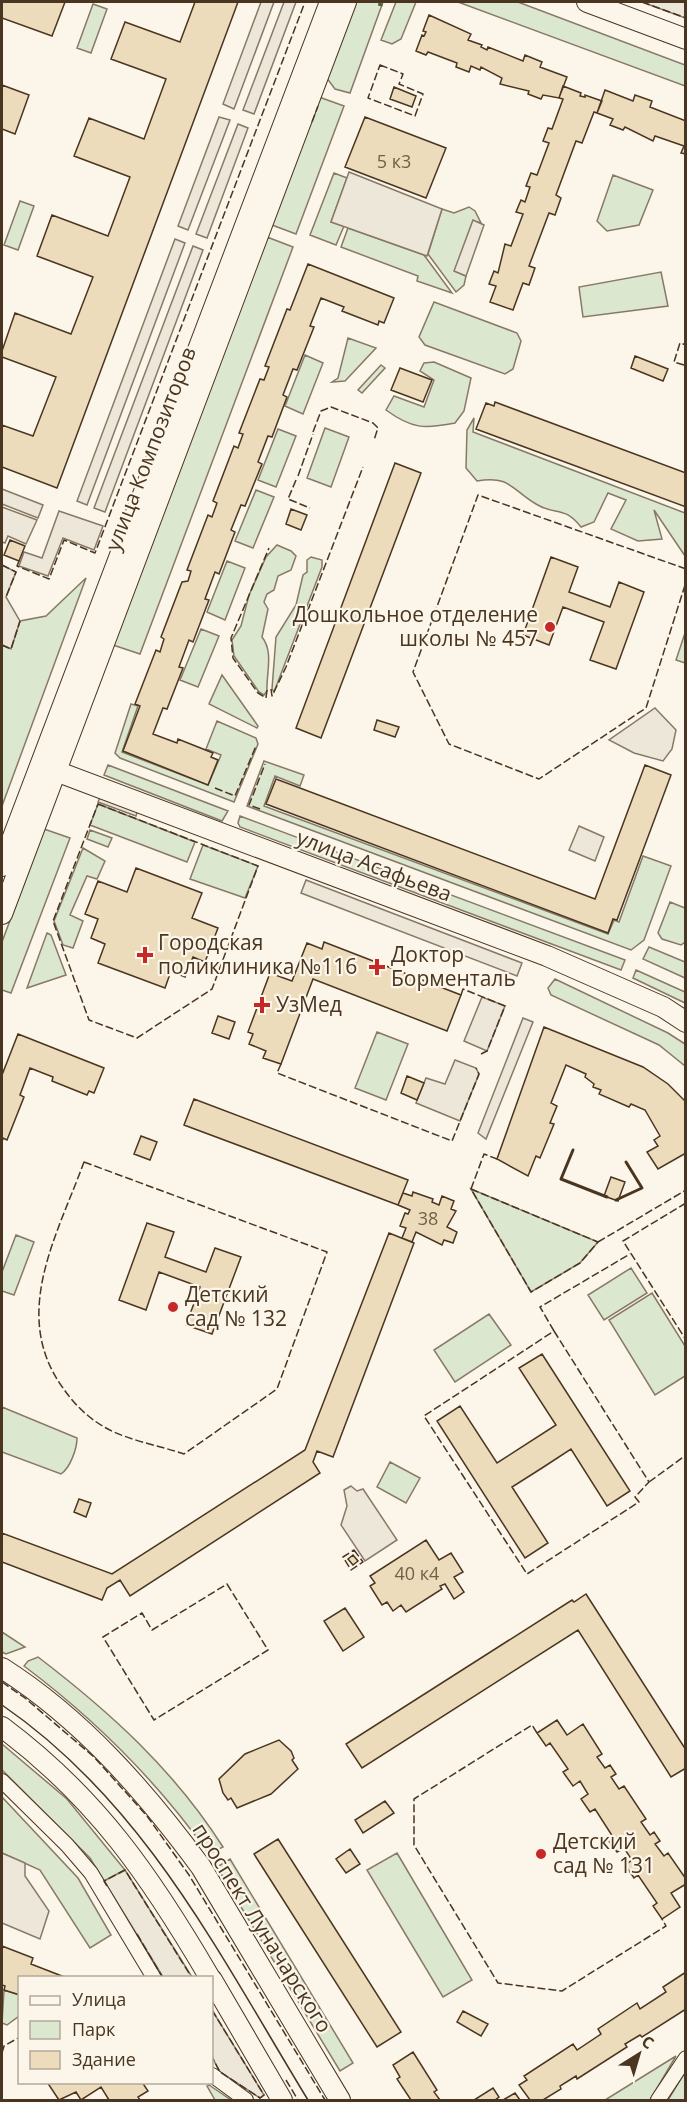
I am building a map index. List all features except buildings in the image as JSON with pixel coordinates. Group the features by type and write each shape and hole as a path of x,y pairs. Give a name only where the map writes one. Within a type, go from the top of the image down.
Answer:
{"street":[{"name":"улица Композиторов","path":"2,914 47,768 330,2"},
{"name":"улица Композиторов","path":"2,866 47,768 346,2"},
{"path":"587,2 686,39"},
{"name":"улица Асафьева","path":"47,768 547,956 663,1007 686,1022"},
{"name":"проспект Луначарского","path":"2,1668 91,1738 148,1798 174,1831 201,1868 340,2100"},
{"path":"2,1727 68,1783 119,1837 161,1896 209,1976"},
{"path":"2,1781 67,1845 91,1873 153,1976"},
{"path":"213,1982 282,2100"},
{"path":"658,2100 686,2058"},
{"path":"213,2076 246,2100"}],"green space":[{"path":"354,2 383,2 350,93 335,89 326,77"},
{"path":"396,2 416,2 401,39 392,44 381,40"},
{"path":"458,2 518,2 685,65 685,86"},
{"path":"93,4 107,9 91,53 77,48"},
{"path":"319,97 344,106 296,234 272,225"},
{"path":"334,173 347,178 331,222 344,226 336,245 310,235"},
{"path":"613,175 653,190 639,225 607,231 597,221"},
{"path":"20,201 34,206 18,250 4,245"},
{"path":"469,207 475,211 481,223 473,221 455,271 466,276 464,285 456,292 428,254 442,209 454,213"},
{"path":"348,228 424,255 452,293 417,281 418,276 341,247"},
{"path":"267,237 293,247 140,654 113,645"},
{"path":"661,272 668,306 583,317 579,287"},
{"path":"434,302 517,333 521,341 513,369 505,374 425,345 419,337"},
{"path":"348,338 376,348 345,381 332,382 338,378"},
{"path":"305,355 323,363 303,414 285,406"},
{"path":"434,362 471,378 464,411 455,423 419,426 403,421 386,410 394,396 424,407 434,380 420,371 424,363"},
{"path":"381,365 385,368 362,393 358,390"},
{"path":"474,418 473,432 685,513 685,556 654,510 662,539 638,541 611,529 626,500 608,493 594,522 581,527 564,513 543,508 504,482 477,481 466,468 467,430"},
{"path":"325,428 349,437 331,487 307,478"},
{"path":"278,429 296,436 276,487 258,480"},
{"path":"256,490 274,497 253,548 235,541"},
{"path":"277,545 291,551 296,556 291,570 278,576 274,590 267,594 264,602 268,609 262,637 268,649 269,663 267,691 264,695 259,692 234,656 232,640 241,626 249,595 266,557"},
{"path":"311,557 322,560 322,567 274,692 272,689 276,637 296,605 303,575 307,572 307,560"},
{"path":"227,561 245,568 225,620 207,612"},
{"path":"86,578 2,806 2,645 11,648 20,621 46,616"},
{"path":"201,629 219,636 198,687 180,680"},
{"path":"685,633 685,663 676,660"},
{"path":"222,675 258,726 257,728 209,704"},
{"path":"131,704 138,706 122,752 208,785 221,755 206,749 217,721 256,738 258,744 234,802 120,758 115,753"},
{"path":"264,761 304,775 300,786 275,776 264,806 608,934 614,920 619,922 643,856 671,866 644,940 631,950 247,806"},
{"path":"108,765 228,811 222,821 104,775"},
{"path":"98,804 195,842 187,862 90,825"},
{"path":"240,816 625,960 621,970 240,827 238,823"},
{"path":"44,829 70,838 11,993 2,990 2,942"},
{"path":"90,830 112,838 108,847 87,839"},
{"path":"203,845 258,866 245,898 190,879"},
{"path":"83,848 105,861 97,879 87,876 70,915 83,921 73,948 63,945 54,921"},
{"path":"670,902 685,908 685,942 681,945 662,939 658,933"},
{"path":"47,933 51,935 66,975 27,988"},
{"path":"649,947 685,962 685,978 643,959"},
{"path":"636,970 685,992 685,1003 633,978"},
{"path":"555,979 668,1033 685,1044 685,1066 659,1045 551,995 548,988"},
{"path":"377,1032 408,1044 386,1100 355,1088"},
{"path":"471,1189 598,1242 580,1263 531,1292"},
{"path":"16,1235 34,1242 14,1295 2,1291 2,1272"},
{"path":"631,1268 647,1293 604,1320 588,1295"},
{"path":"652,1293 685,1346 685,1376 655,1395 609,1320"},
{"path":"489,1314 511,1345 455,1382 434,1350"},
{"path":"2,1407 77,1438 72,1458 61,1474 2,1452"},
{"path":"390,1462 420,1478 406,1503 377,1487"},
{"path":"2,1632 25,1647 6,1654 2,1652"},
{"path":"38,1657 90,1699 139,1744 184,1793 223,1847 209,1854 168,1801 124,1753 76,1708 24,1666 28,1661"},
{"path":"2,1744 67,1799 125,1870 104,1881 90,1858 2,1770"},
{"path":"2,1797 78,1878 111,1935 90,1948 40,1870 2,1853"},
{"path":"397,1853 472,1980 443,1997 367,1870"},
{"path":"230,1859 353,2063 340,2071 217,1867"},
{"path":"4,1990 18,1995 18,2017 7,2025 2,2023"},
{"path":"676,2056 650,2100 605,2100"},
{"path":"685,2072 685,2100 668,2100"},
{"path":"209,2085 231,2100 215,2100 207,2086"}],"shaded area":[{"path":"261,2 274,2 234,109 223,104"},
{"path":"284,2 296,2 254,114 243,110"},
{"path":"642,2 685,2 685,18"},
{"path":"219,117 230,120 188,230 178,226"},
{"path":"238,124 248,128 207,238 196,234"},
{"path":"349,172 442,209 427,256 331,222"},
{"path":"473,220 484,225 466,276 454,271"},
{"path":"175,239 185,243 87,505 77,501"},
{"path":"193,246 203,250 105,512 94,508"},
{"path":"2,489 43,505 38,518 2,504"},
{"path":"2,507 37,520 26,544 8,536 5,543 2,542"},
{"path":"59,511 103,526 94,550 63,538 48,576 19,566 24,552 42,558"},
{"path":"2,565 16,572 6,597 20,621 11,649 2,645"},
{"path":"655,708 676,730 672,749 663,761 634,753 609,740"},
{"path":"101,795 138,809 136,816 98,802"},
{"path":"579,826 604,837 595,861 569,850"},
{"path":"306,880 522,963 517,976 301,893"},
{"path":"482,997 505,1006 487,1051 464,1041"},
{"path":"523,1018 533,1022 486,1139 478,1133"},
{"path":"455,1060 476,1068 479,1074 460,1121 416,1103 426,1078 445,1084"},
{"path":"351,1486 357,1491 363,1489 397,1540 365,1561 341,1525 347,1506 344,1490"},
{"path":"2,1853 25,1863 25,1876 49,1911 40,1939 2,1923"},
{"path":"125,1870 191,1976 162,1976 104,1881"},
{"path":"213,2012 264,2095 260,2098 220,2072 213,2059"}],"tram line":[{"path":"2,1705 53,1744 98,1788 138,1835 176,1885 308,2100"}],"hedge":[{"path":"380,6 381,2"}],"fence":[{"path":"19,561 17,566 49,579 64,540 95,553 305,2"},
{"path":"642,2 686,18"},
{"path":"380,65 403,74 399,84 423,94 415,116 368,98 380,65"},
{"path":"312,122 318,106"},
{"path":"684,365 674,362 680,343 686,345"},
{"path":"313,432 321,411 331,407 373,423 378,428 374,440"},
{"path":"298,476 313,434"},
{"path":"271,689 272,696 286,667 363,467"},
{"path":"296,480 288,499 310,508"},
{"path":"686,569 478,495 413,672 449,744 539,779 646,708 686,582"},
{"path":"2,544 2,550"},
{"path":"267,690 266,698 258,693 233,658 231,638 269,548"},
{"path":"2,565 16,572 6,597"},
{"path":"2,645 11,649 20,621"},
{"path":"215,788 235,796 256,746"},
{"path":"260,809 249,805 265,764"},
{"path":"98,804 258,866 212,989 137,1038 89,1020 53,921 98,804"},
{"path":"461,995 463,989 505,1006 487,1051 481,1054"},
{"path":"281,1064 277,1073 452,1141 479,1074 476,1068"},
{"path":"471,1189 484,1154 497,1159"},
{"path":"84,1162 327,1252 277,1389 184,1454 124,1436 99,1424 72,1400 48,1360 40,1332 39,1304 44,1275 62,1218 84,1162"},
{"path":"471,1189 598,1242 580,1263 531,1292 471,1189"},
{"path":"598,1242 686,1190"},
{"path":"686,1203 623,1241 686,1340"},
{"path":"554,1331 540,1307 630,1254"},
{"path":"554,1331 649,1482 635,1497 639,1502 527,1574 424,1416 554,1331"},
{"path":"649,1482 686,1455"},
{"path":"354,1550 363,1562 351,1570 343,1557 354,1550"},
{"path":"227,1584 268,1650 154,1720 103,1637 142,1613 152,1630 227,1584"},
{"path":"2,1682 25,1698 94,1757 147,1816 189,1875 325,2100"},
{"path":"537,1733 532,1725 414,1799 414,1845 498,1983 562,1991 666,1926 662,1919"},
{"path":"107,1886 104,1881 125,1870 191,1976"},
{"path":"137,1934 162,1976"},
{"path":"213,2012 264,2095 260,2098 220,2072 213,2059"},
{"path":"2,2053 4,2046 18,2038"},
{"path":"286,2080 298,2100"}],"wall":[{"path":"573,1150 561,1179 607,1197"},
{"path":"616,1200 642,1188 626,1162"}],"place":[{"name":"Дошкольное отделение школы № 457","path":"550,627"},
{"name":"Городская поликлиника №116","path":"145,955"},
{"name":"Доктор Борменталь","path":"377,967"},
{"name":"УзМед","path":"262,1005"},
{"name":"Детский сад № 132","path":"173,1307"},
{"name":"Детский сад № 131","path":"541,1854"}]}
